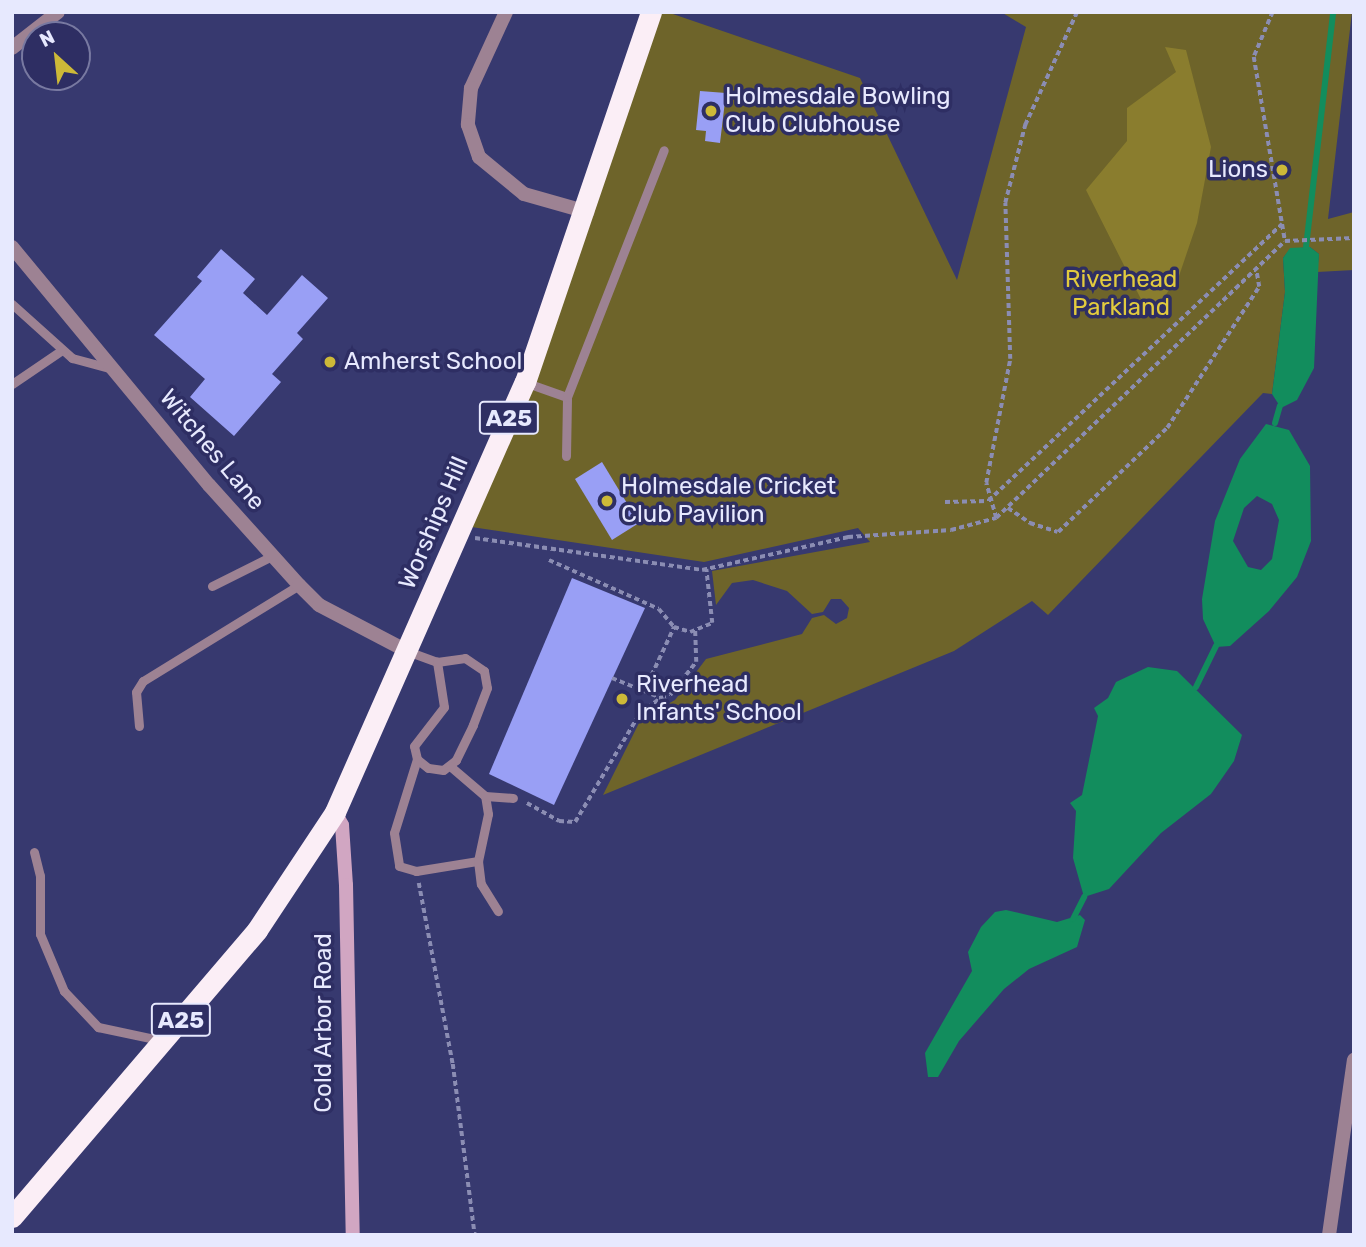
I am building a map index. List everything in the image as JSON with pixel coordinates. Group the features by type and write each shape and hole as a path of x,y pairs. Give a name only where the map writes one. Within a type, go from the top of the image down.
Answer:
{"highway":[{"name":"Worships Hill","path":"335,812 525,382 587,212 651,12"},
{"name":"A25","path":"12,1217 257,930 307,861 335,812"}],"main road":[{"name":"Cold Arbor Road","path":"335,812 342,825 346,885 353,1235"}],"street":[{"path":"12,48 58,12"},
{"path":"506,12 471,88 468,125 479,157 524,194 587,212"},
{"name":"Witches Lane","path":"12,247 299,585 319,605 405,650"},
{"path":"1329,1235 1354,1060"}],"lane":[{"path":"566,456 567,397 664,150"},
{"path":"12,303 62,350 115,370"},
{"path":"12,384 62,350"},
{"path":"525,382 567,397"},
{"path":"212,586 272,556"},
{"path":"139,726 136,692 143,681 299,585"},
{"path":"405,650 437,662 476,662 487,688 450,766"},
{"path":"437,662 444,707 414,746 417,759 394,833 399,866 416,871 478,861"},
{"path":"417,759 428,768 450,766 485,796 513,798"},
{"path":"485,796 488,814 478,861 481,884 498,911"},
{"path":"34,852 40,876 40,934 64,991 98,1027 164,1041"}],"path":[{"path":"996,518 988,501 986,483 1010,359 1005,203 1025,125 1077,12"},
{"path":"1273,12 1254,57 1285,241"},
{"path":"945,502 988,501 1282,224"},
{"path":"456,535 551,552 706,569 848,537 951,530 996,518 1285,241 1354,237"},
{"path":"1007,507 1030,523 1058,532 1167,428 1259,287 1256,270"},
{"path":"548,560 659,609 674,627 695,631 712,623 706,569"},
{"path":"644,691 674,627"},
{"path":"513,798 569,825 575,822 640,713 676,691 694,667 695,631"},
{"path":"612,678 661,698"},
{"path":"416,871 453,1064 475,1235"}],"green space":[{"name":"Riverhead Parkland","path":"649,12 667,12 860,78 957,280 1026,27 1001,12 1352,12 1328,219 1354,212 1354,270 1317,272 1319,254 1310,247 1290,249 1283,258 1285,292 1272,394 1263,393 1048,615 1032,601 954,651 603,795 641,719 675,700 706,659 802,634 812,618 824,615 836,624 847,618 849,608 841,599 831,599 823,612 812,614 787,591 753,580 732,583 716,605 712,571 870,542 858,528 704,562 458,525 528,372"}],"shaded area":[{"path":"1165,47 1186,50 1211,147 1197,223 1179,276 1150,317 1086,190 1127,141 1127,108 1176,72"},
{"path":"1310,247 1319,254 1314,368 1297,400 1281,408 1272,394 1285,292 1283,258 1290,248"},
{"path":"1266,424 1289,430 1310,466 1311,541 1297,577 1269,611 1230,646 1216,647 1203,619 1202,599 1215,521 1240,459","holes":["1257,496 1272,504 1279,520 1272,559 1261,570 1248,567 1233,541 1244,508"]},
{"path":"1148,667 1177,671 1242,735 1234,761 1211,794 1161,833 1109,889 1084,897 1073,858 1076,811 1070,803 1082,795 1098,716 1094,708 1108,698 1116,682"},
{"path":"1006,910 1057,922 1080,915 1085,920 1077,947 1029,969 1004,989 959,1041 938,1077 928,1077 925,1053 972,971 968,952 981,927 995,912"}],"building":[{"name":"Holmesdale Bowling Club Clubhouse","path":"700,91 726,93 720,143 705,141 706,131 696,130"},
{"name":"Amherst School","path":"221,249 255,279 243,293 267,315 302,275 328,298 297,333 303,339 272,374 281,382 234,436 190,397 205,379 154,335 202,281 197,277"},
{"name":"Holmesdale Cricket Club Pavilion","path":"602,462 639,523 612,540 575,479"},
{"path":"572,578 645,608 554,805 489,774"}],"waterway":[{"path":"1306,247 1333,12"},
{"path":"1275,423 1280,406"},
{"path":"1196,687 1216,646"},
{"path":"1073,919 1084,897"}],"place":[{"name":"Holmesdale Bowling Club Clubhouse","path":"711,111"},
{"name":"Lions","path":"1282,170"},
{"name":"Amherst School","path":"330,362"},
{"name":"Holmesdale Cricket Club Pavilion","path":"607,501"},
{"name":"Riverhead Infants' School","path":"622,699"}]}
